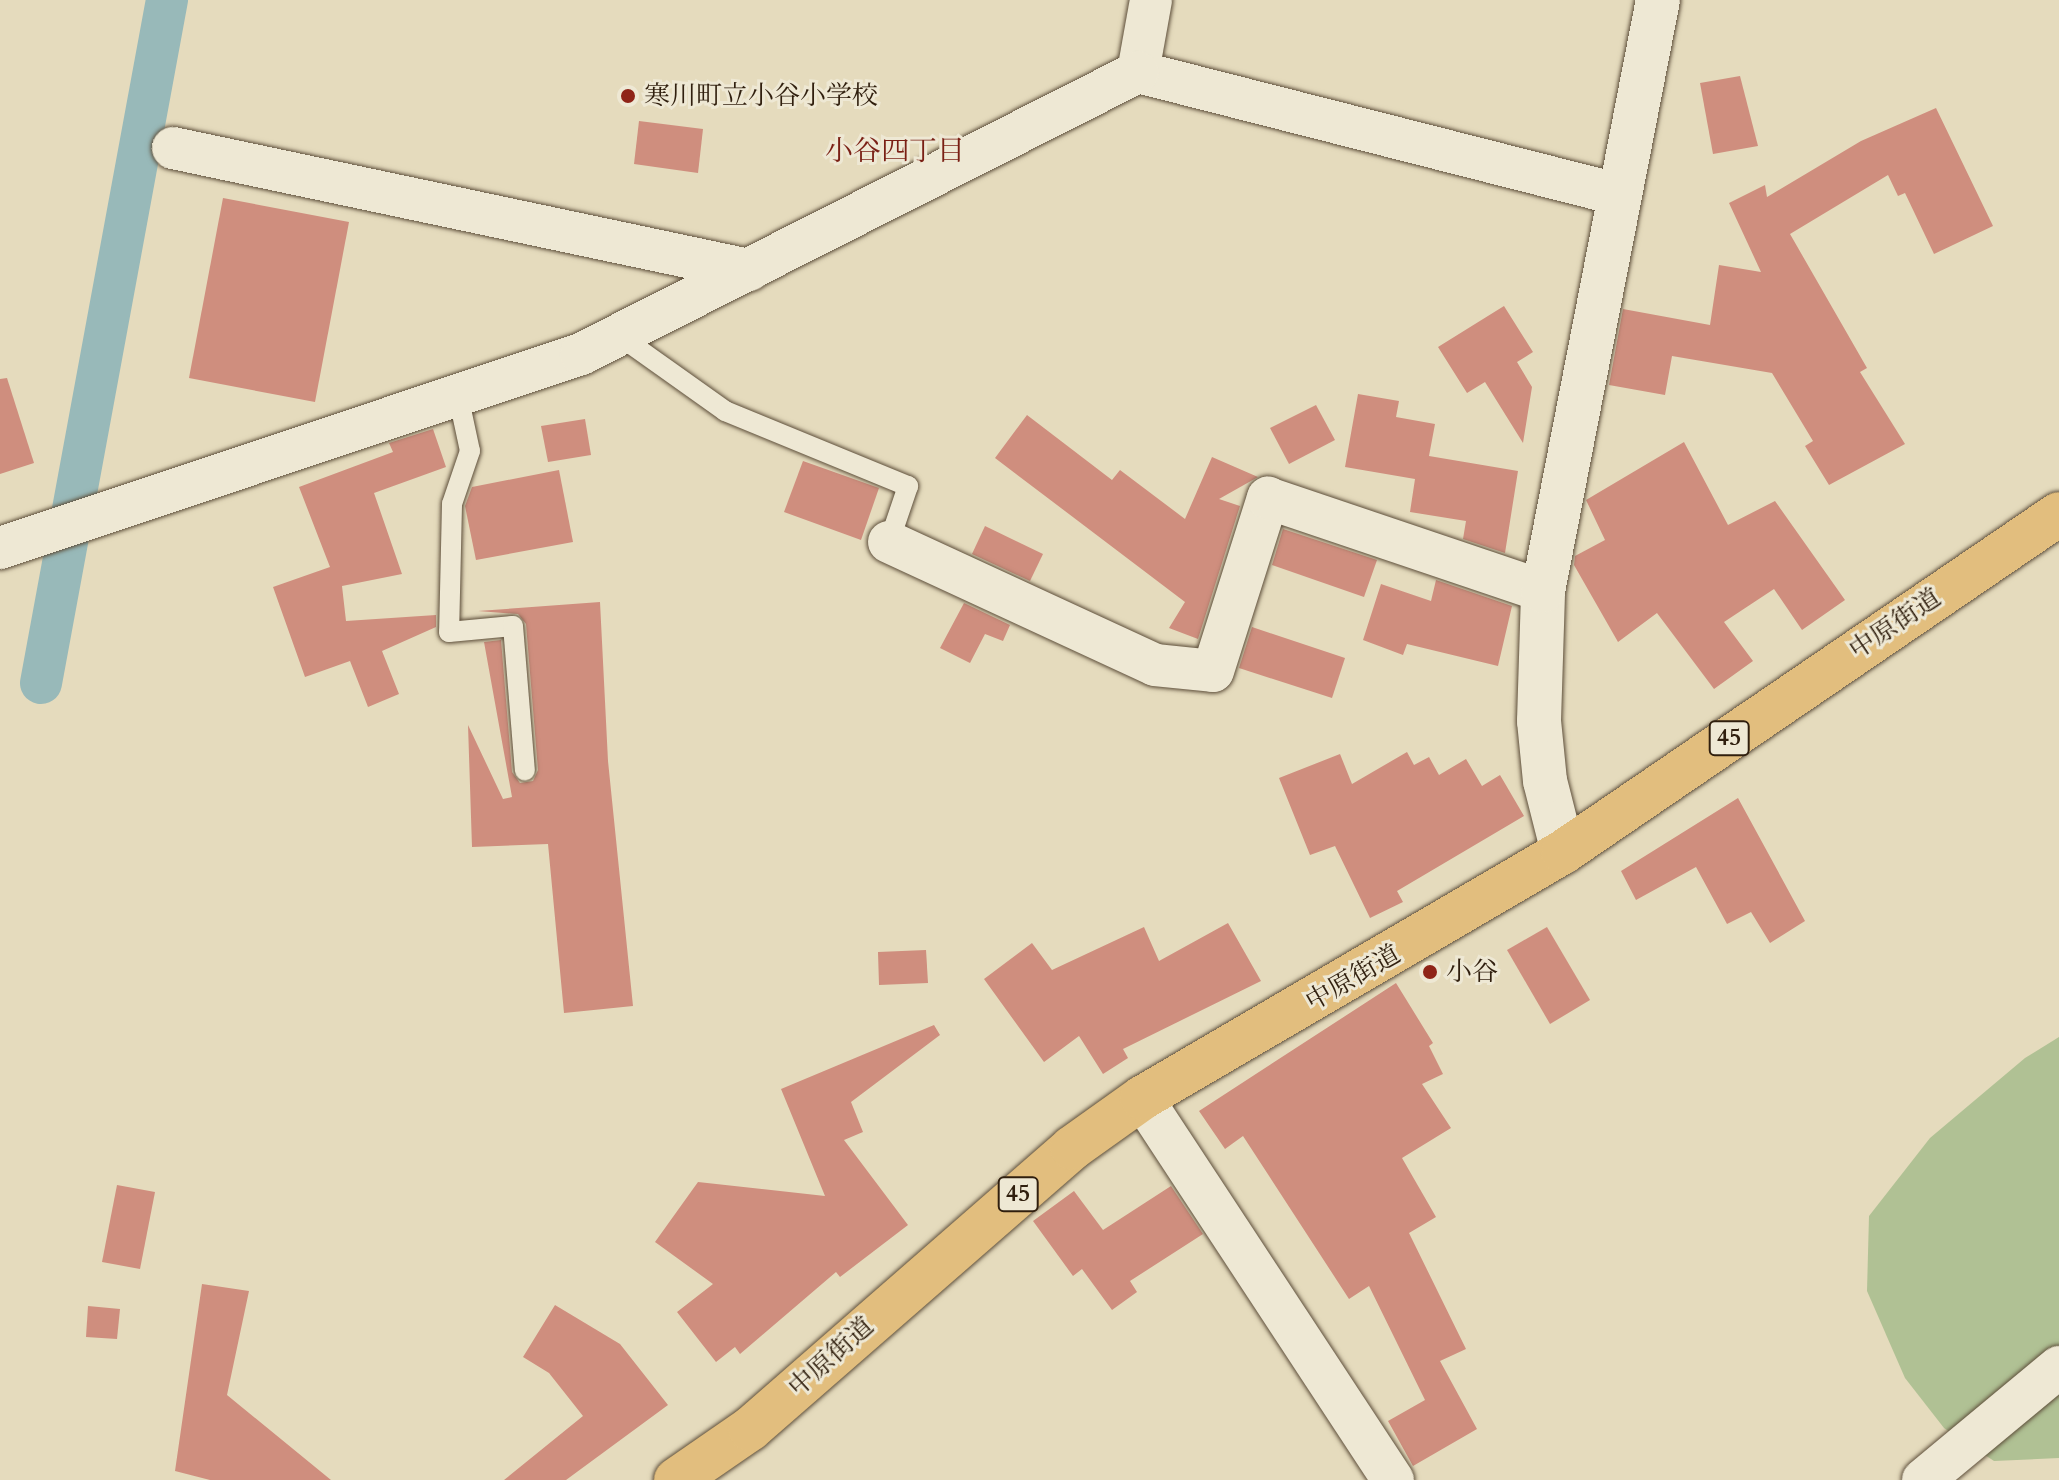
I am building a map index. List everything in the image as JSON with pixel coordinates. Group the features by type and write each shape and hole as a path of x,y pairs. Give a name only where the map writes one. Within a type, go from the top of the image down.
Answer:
{"main road":[{"name":"中原街道","path":"676,1480 750,1429 1072,1148 1142,1098 1563,852 2059,514"}],"street":[{"path":"1138,72 1151,0"},
{"path":"1563,852 1545,781 1539,721 1543,591 1617,194 1658,0"},
{"path":"0,548 458,395 621,337 1138,72 1617,194"},
{"path":"173,148 749,270"},
{"path":"889,542 1155,665 1213,671 1268,498 1543,591"},
{"path":"1142,1098 1393,1480"},
{"path":"1923,1480 2059,1367"}],"lane":[{"path":"621,337 725,411 908,486 889,542"},
{"path":"458,395 470,451 452,504 449,632 513,626 525,771"}],"green space":[{"path":"2059,1037 2059,1458 1994,1461 1944,1428 1905,1378 1867,1291 1869,1216 1930,1138 2025,1058"}],"building":[{"path":"1740,76 1758,146 1713,154 1700,83"},
{"path":"1936,108 1993,226 1934,254 1905,193 1898,196 1888,175 1790,234 1867,368 1860,372 1905,444 1829,485 1805,446 1813,441 1772,373 1672,356 1665,395 1609,385 1623,309 1710,325 1719,265 1761,272 1729,203 1765,185 1767,197 1861,141"},
{"path":"639,121 703,129 698,173 634,164"},
{"path":"223,198 349,222 315,402 189,378"},
{"path":"1504,306 1533,352 1517,362 1532,387 1523,443 1485,382 1467,393 1438,347"},
{"path":"7,378 34,463 0,474 0,379"},
{"path":"1358,394 1399,401 1396,417 1435,424 1429,456 1518,471 1505,553 1463,539 1466,521 1410,512 1415,479 1345,467"},
{"path":"1316,405 1335,440 1289,464 1270,428"},
{"path":"1027,415 1112,480 1120,470 1185,519 1212,457 1258,477 1219,499 1240,506 1198,639 1169,628 1185,602 995,458"},
{"path":"585,419 591,455 548,462 541,426"},
{"path":"433,429 446,467 374,493 402,574 342,586 346,621 436,615 436,627 382,651 399,694 368,707 350,661 305,677 273,587 330,567 299,487 393,452 389,443"},
{"path":"1684,442 1728,525 1775,501 1845,600 1802,630 1774,589 1724,622 1753,661 1714,689 1657,613 1618,642 1574,565 1575,556 1605,540 1586,500"},
{"path":"803,461 879,488 861,540 784,512"},
{"path":"559,470 573,542 476,560 465,506 472,487"},
{"path":"985,526 1043,554 1030,581 972,554"},
{"path":"1283,529 1377,560 1364,597 1272,565"},
{"path":"1436,580 1512,606 1498,666 1407,644 1403,655 1363,640 1381,584 1431,601"},
{"path":"600,602 608,761 633,1006 564,1013 548,844 472,847 468,725 503,799 512,797 484,642 501,640 512,772 520,783 533,781 538,770 526,624 518,614 478,611"},
{"path":"964,603 1010,625 1003,641 985,634 970,663 940,648"},
{"path":"1252,627 1345,658 1332,698 1239,668"},
{"path":"1407,752 1414,765 1429,757 1439,775 1466,759 1482,786 1500,775 1524,816 1397,891 1403,902 1370,918 1335,846 1310,855 1279,778 1340,754 1352,784"},
{"path":"1738,798 1805,921 1770,943 1751,912 1727,924 1696,867 1636,900 1621,871"},
{"path":"1228,923 1261,981 1123,1049 1128,1058 1103,1074 1079,1036 1044,1062 984,979 1032,943 1052,970 1144,927 1159,961"},
{"path":"1547,927 1590,1000 1550,1024 1507,950"},
{"path":"926,950 928,983 879,985 878,952"},
{"path":"1396,983 1433,1043 1429,1046 1443,1074 1422,1084 1451,1128 1402,1158 1436,1217 1409,1233 1466,1349 1440,1361 1477,1429 1413,1466 1388,1421 1425,1400 1369,1286 1349,1299 1243,1136 1225,1149 1199,1111"},
{"path":"934,1025 940,1035 851,1102 863,1132 844,1140 908,1225 840,1277 836,1272 740,1354 735,1347 716,1362 677,1312 713,1284 655,1242 698,1182 825,1196 781,1089"},
{"path":"117,1185 155,1192 140,1269 102,1262"},
{"path":"1171,1186 1203,1234 1130,1281 1137,1292 1112,1310 1082,1269 1073,1276 1033,1221 1074,1191 1103,1230"},
{"path":"202,1284 249,1291 227,1395 331,1480 210,1480 175,1471"},
{"path":"555,1305 620,1344 668,1405 566,1480 504,1480 583,1416 549,1373 523,1357"},
{"path":"88,1306 120,1309 117,1339 86,1337"}],"waterway":[{"path":"41,683 167,0"}],"place":[{"name":"寒川町立小谷小学校","path":"628,96"},
{"name":"小谷","path":"1430,972"}],"district":[{"name":"小谷四丁目","path":"895,151"}]}
